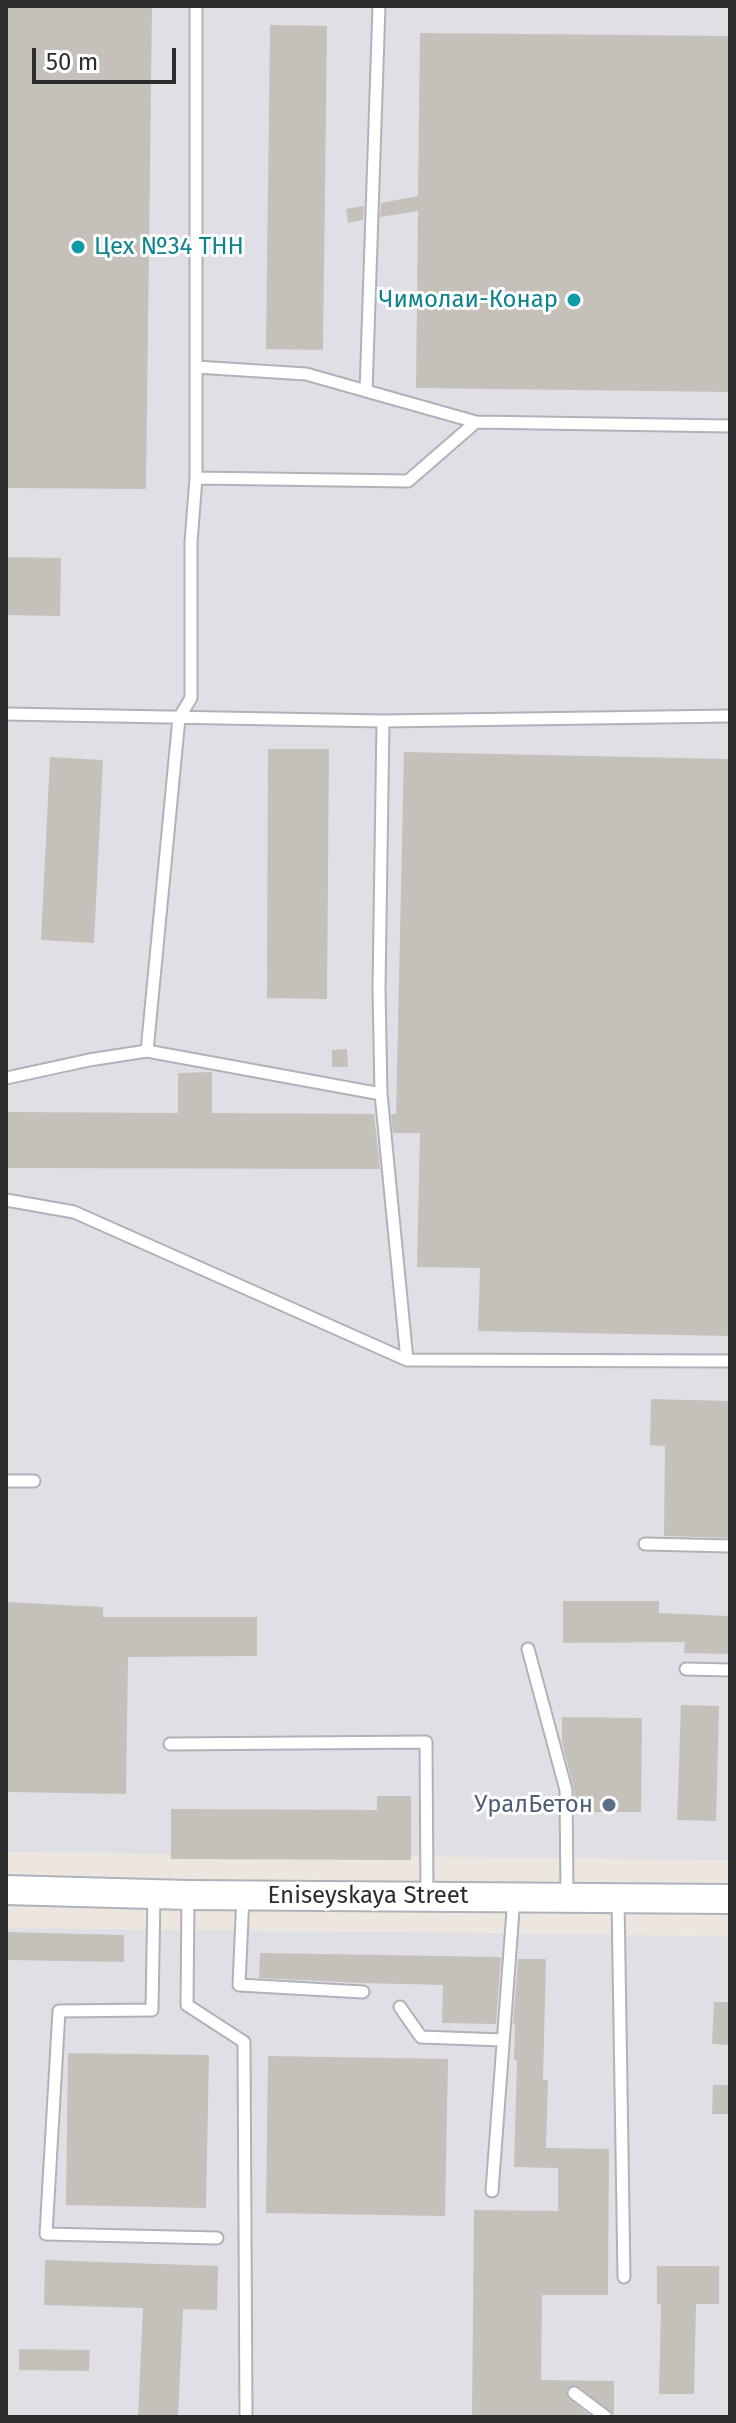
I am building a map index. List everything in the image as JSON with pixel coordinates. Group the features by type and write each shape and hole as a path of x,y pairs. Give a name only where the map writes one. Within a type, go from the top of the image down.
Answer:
{"street":[{"name":"Eniseyskaya Street","path":"6,1890 188,1895 730,1899"}],"lane":[{"path":"147,1051 179,718 191,698 191,542 196,478 196,6"},
{"path":"366,391 379,6"},
{"path":"196,367 306,374 476,422 730,426"},
{"path":"196,478 408,481 476,422"},
{"path":"6,714 383,721 730,716"},
{"path":"383,721 379,988 381,1094 407,1360"},
{"path":"6,1078 147,1051 381,1094"},
{"path":"6,1200 74,1212 407,1360 730,1361"},
{"path":"6,1481 34,1481"},
{"path":"645,1544 730,1546"},
{"path":"528,1649 566,1790 567,1896"},
{"path":"686,1669 730,1670"},
{"path":"170,1744 426,1742 427,1896"},
{"path":"154,1894 152,2010 59,2011 46,2234 217,2238"},
{"path":"188,1895 187,2005 244,2042 246,2417"},
{"path":"243,1895 239,1985 363,1992"},
{"path":"492,2191 514,1896"},
{"path":"618,1897 624,2277"},
{"path":"400,2007 421,2037 503,2040"},
{"path":"574,2393 606,2417"}],"shaded area":[{"path":"6,6 730,6 730,1860 6,1852"},
{"path":"6,1928 730,1936 730,2417 6,2417"}],"building":[{"name":"Цех №34 ТНН","path":"6,6 152,6 146,489 6,488"},
{"path":"270,25 327,26 323,350 266,349"},
{"name":"Чимолаи-Конар","path":"420,33 730,36 730,392 416,388 418,211 380,217 381,203 418,196"},
{"path":"364,206 363,220 348,223 346,209"},
{"path":"6,557 61,558 60,616 6,615"},
{"path":"268,749 329,749 327,999 267,998"},
{"path":"404,752 730,759 730,1336 478,1331 480,1268 417,1267 420,1133 393,1133 391,1114 396,1114"},
{"path":"50,757 103,760 94,943 41,940"},
{"path":"347,1049 348,1067 332,1067 332,1050"},
{"path":"212,1072 212,1113 374,1114 380,1169 6,1168 6,1112 178,1113 178,1073"},
{"path":"651,1399 730,1401 730,1538 664,1536 665,1446 650,1445"},
{"path":"563,1601 659,1601 659,1613 730,1616 730,1654 684,1653 685,1642 563,1643"},
{"path":"6,1602 103,1607 103,1617 257,1617 257,1656 128,1657 126,1794 6,1792"},
{"path":"681,1705 719,1706 716,1821 677,1820"},
{"path":"562,1717 642,1718 641,1812 575,1812 574,1788 562,1743"},
{"path":"377,1796 411,1796 411,1860 171,1859 171,1809 377,1810"},
{"path":"6,1932 124,1935 124,1962 6,1960"},
{"path":"260,1953 498,1957 501,1958 496,2024 442,2023 443,1985 259,1978"},
{"path":"518,1959 546,1959 543,2080 548,2080 546,2148 609,2149 608,2295 542,2295 541,2380 614,2381 614,2414 574,2385 567,2389 567,2397 592,2417 472,2417 474,2210 558,2211 558,2168 514,2167 517,2060 514,2060 513,2024"},
{"path":"714,2002 730,2002 730,2045 712,2044"},
{"path":"68,2053 209,2055 206,2208 66,2205"},
{"path":"268,2056 448,2059 445,2216 266,2213"},
{"path":"713,2085 730,2085 730,2114 712,2114"},
{"path":"45,2260 218,2266 217,2310 183,2309 178,2417 138,2417 143,2308 44,2305"},
{"path":"657,2266 719,2266 719,2304 696,2304 694,2394 659,2394 661,2304 657,2304"},
{"path":"19,2349 90,2350 89,2371 19,2370"}],"place":[{"name":"Цех №34 ТНН","path":"78,247"},
{"name":"Чимолаи-Конар","path":"574,300"},
{"name":"УралБетон","path":"609,1805"}]}
